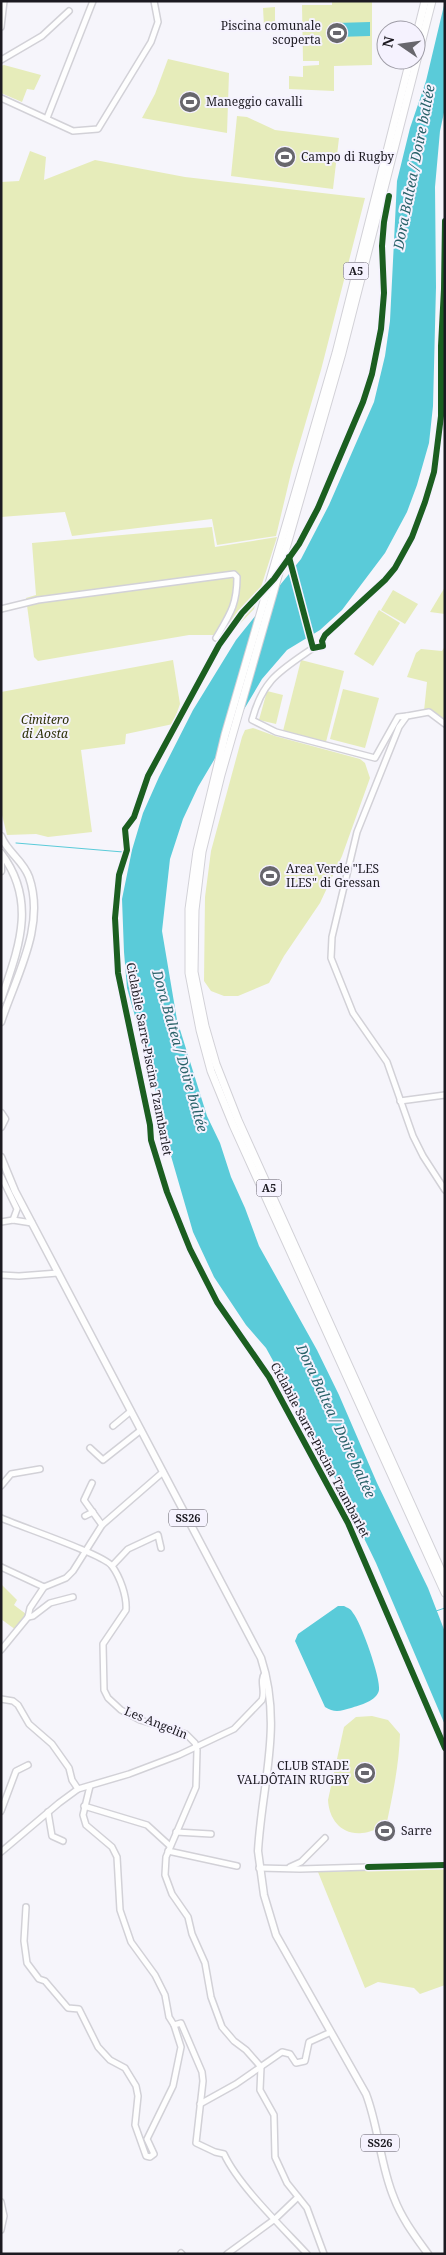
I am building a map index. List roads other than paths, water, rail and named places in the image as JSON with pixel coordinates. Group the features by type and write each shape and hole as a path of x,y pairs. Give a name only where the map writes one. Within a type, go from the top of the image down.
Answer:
{"highway":[{"path":"420,20 425,1"},
{"name":"A5","path":"432,1 342,353 210,790 192,882 188,940 189,974 200,1030 211,1071 233,1125 445,1593"},
{"name":"A5","path":"407,70 336,352 221,775 202,852 195,910 194,972 205,1026 216,1064 238,1120 445,1578"}],"main road":[{"path":"1,836 9,849 21,862 30,878 35,912 28,946 1,1022"},
{"path":"1,871 1,853 6,848 9,849"},
{"path":"1,853 8,862 19,888 23,922 20,942 1,1000"},
{"path":"1,1112 5,1119 2,1128"},
{"name":"SS26","path":"1,1157 8,1177 252,1640 266,1672 271,1702 272,1727 259,1834 259,1868 268,1913 276,1935 366,2094 373,2113 393,2197 410,2229 428,2254"}],"street":[{"path":"1,27 4,1"},
{"path":"47,118 93,1"},
{"path":"1,98 74,131 98,129 151,42 158,22 154,1"},
{"path":"1,60 42,36 69,11"},
{"path":"1,609 23,602 76,594 234,574 237,577 237,597 233,610 216,638"},
{"path":"313,648 287,666 261,692 252,720 276,732 375,758 398,717 429,712 445,724"},
{"path":"407,716 399,727 357,832 332,938 331,958 353,1013 387,1062 400,1101 423,1156 445,1190"},
{"path":"400,1101 445,1095"},
{"path":"1,1176 17,1209 13,1220"},
{"path":"1,1222 13,1220 32,1223"},
{"path":"1,1275 58,1273"},
{"path":"113,1426 131,1412"},
{"path":"90,1448 103,1460 141,1430"},
{"path":"1,1486 8,1475 40,1469"},
{"path":"1,1650 28,1618 30,1608 44,1587 66,1578 102,1525 163,1472"},
{"path":"92,1482 84,1500 102,1525"},
{"path":"85,1516 93,1512"},
{"path":"1,1518 84,1551 112,1566 128,1549 158,1535 162,1548"},
{"name":"Les Angelin","path":"112,1566 126,1596 127,1603 126,1610 103,1644 104,1690 108,1698 121,1710 135,1717 186,1734 192,1738 196,1746"},
{"path":"1,1568 44,1587"},
{"path":"28,1618 34,1616 50,1603 73,1597"},
{"path":"1,1852 78,1789 129,1774 234,1730 257,1707 264,1696 262,1677 266,1672"},
{"path":"1,1699 13,1701 18,1705 29,1724 52,1744 69,1768 72,1780 78,1789"},
{"path":"196,1746 196,1787 169,1848 164,1865 167,1884 188,1917 192,1934 205,1962 217,2016 228,2035 261,2067 260,2090 274,2116 275,2157 287,2183 310,2216 323,2252 316,2254"},
{"path":"1,1811 16,1771 28,1765"},
{"path":"26,1907 24,1941 27,1963 39,1979 45,1981 68,2008 79,2009 98,2047 110,2060 125,2068 136,2086 138,2096 135,2125 146,2156 150,2157 154,2154 147,2140 173,2086 181,2047 174,2024 169,2017 165,1995 152,1971 131,1942 120,1910 117,1857 112,1846 86,1825 83,1815 90,1786"},
{"path":"84,1806 147,1825 169,1848 237,1866"},
{"path":"48,1812 52,1836 63,1841"},
{"path":"176,1832 211,1834"},
{"path":"290,1868 301,1862 324,1838"},
{"path":"259,1868 368,1867"},
{"path":"174,2024 181,2023 202,2072 203,2081 196,2143 214,2152 224,2154 230,2166 274,2219 307,2254"},
{"path":"200,2104 222,2093 282,2052 290,2054 296,2063 305,2061 309,2042 331,2032"},
{"path":"227,2254 274,2219 298,2197"},
{"path":"1,2202 4,2216 1,2230"}],"water":[{"name":"Dora Baltea / Doire baltée","path":"445,1 445,108 440,131 435,187 436,287 433,406 429,443 417,485 407,512 385,553 342,610 320,630 287,650 262,679 198,787 183,819 170,859 162,931 177,1020 207,1116 220,1143 231,1177 259,1246 317,1350 339,1395 377,1483 428,1588 445,1632 445,1725 376,1563 314,1435 266,1348 246,1325 214,1277 193,1232 127,988 122,899 132,850 143,813 159,777 193,710 236,640 301,559 329,505 374,402 385,356 390,321 397,181 410,128 426,81"},
{"path":"370,22 370,36 336,37 336,23"},
{"path":"338,1606 344,1606 349,1609 356,1618 374,1663 379,1690 378,1694 368,1702 338,1711 325,1707 295,1641 298,1634"}],"waterway":[{"path":"16,843 123,852"},
{"path":"436,1611 445,1608"}],"place":[{"name":"Piscina comunale scoperta","path":"337,33"},
{"name":"Maneggio cavalli","path":"190,102"},
{"name":"Campo di Rugby","path":"285,157"},
{"name":"Area Verde \"LES ILES\" di Gressan","path":"270,876"},
{"name":"CLUB STADE VALDÔTAIN RUGBY","path":"365,1773"},
{"name":"Sarre","path":"385,1831"}],"park label":[{"name":"Cimitero di Aosta","path":"45,727"}]}
